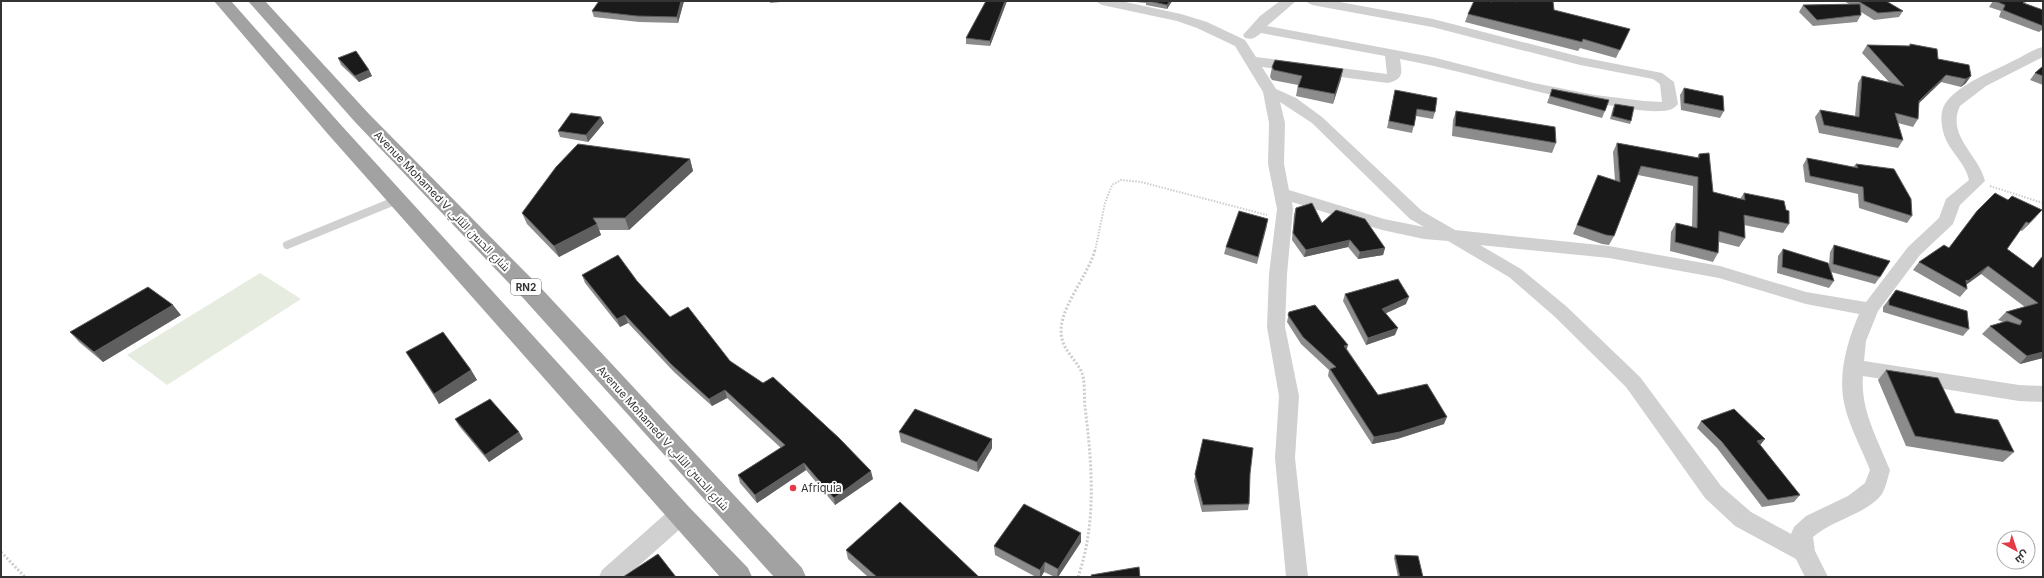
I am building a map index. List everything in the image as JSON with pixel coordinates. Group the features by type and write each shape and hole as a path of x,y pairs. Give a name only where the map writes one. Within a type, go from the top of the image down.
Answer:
{"highway":[{"path":"222,1 397,200 680,515 738,577"},
{"name":"Avenue Mohamed V شارع الحسن الثاني","path":"256,1 362,118 532,293 792,577"}],"street":[{"path":"1102,1 1120,3 1188,20 1219,32 1240,43 1270,92 1277,123 1276,164 1285,209 1278,274 1276,327 1288,396 1285,458 1297,577"},
{"path":"1240,43 1258,28 1265,19 1289,1"},
{"path":"1258,28 1392,52 1447,64 1556,92 1644,106 1663,107 1670,104 1667,82 1657,76 1580,61 1434,23 1312,1"},
{"path":"1817,577 1804,552 1802,534 1814,523 1856,502 1874,488 1880,470 1855,407 1852,387 1857,341 1870,309 1914,251 1947,220 1952,203 1977,181 1976,174 1952,139 1950,130 1950,111 1954,102 1966,92 2043,51"},
{"path":"1251,61 1388,79 1393,77 1395,72 1392,52"},
{"path":"1270,92 1291,101 1307,112 1416,215 1515,273 1560,311 1633,382 1713,492 1726,505 1743,519 1804,552"},
{"path":"1281,193 1382,224 1454,237 1503,240 1609,252 1720,272 1806,298 1870,309"},
{"path":"1854,367 2018,394 2043,394"},
{"path":"610,577 680,515"}],"lane":[{"path":"287,245 397,200"}],"path":[{"path":"1078,577 1089,538 1090,442 1082,373 1064,346 1061,334 1063,321 1069,305 1092,261 1105,199 1112,185 1122,180 1141,182 1284,220"},
{"path":"1977,181 2043,203"},
{"path":"1,552 25,577"}],"shaded area":[{"path":"260,273 301,299 167,385 127,355"}],"building":[{"path":"599,1 681,1 677,17 637,16 592,11"},
{"path":"986,1 1005,1 990,41 966,38"},
{"path":"1149,1 1170,1 1167,5"},
{"path":"1474,1 1553,1 1554,10 1630,29 1620,50 1583,39 1582,42 1468,14"},
{"path":"1858,1 1886,1 1903,11 1878,13"},
{"path":"1995,1 2025,1 2023,3 2043,10 2043,26 2003,10 2005,5"},
{"path":"1860,4 1861,15 1817,20 1803,5"},
{"path":"1910,44 1937,49 1938,59 1969,65 1971,76 1966,79 1946,75 1919,101 1918,119 1895,113 1903,140 1824,125 1820,110 1859,117 1862,76 1904,86 1867,45 1910,46"},
{"path":"356,51 369,70 355,76 338,58"},
{"path":"1275,60 1343,69 1335,94 1298,87 1302,76 1274,70 1272,67"},
{"path":"2043,66 2043,76 2035,73"},
{"path":"1684,88 1723,96 1724,111 1684,103"},
{"path":"1552,89 1609,100 1605,111 1550,96"},
{"path":"1395,90 1437,98 1435,112 1417,109 1414,126 1389,121"},
{"path":"1615,104 1634,107 1631,121 1612,116"},
{"path":"1456,111 1555,127 1556,143 1455,126"},
{"path":"571,113 601,117 586,135 558,131"},
{"path":"1617,143 1699,158 1699,154 1709,153 1713,192 1745,200 1744,193 1784,201 1786,210 1789,211 1789,224 1744,215 1745,238 1719,231 1718,253 1675,242 1676,223 1697,228 1698,177 1641,166 1614,236 1606,235 1577,225 1598,175 1620,182"},
{"path":"578,144 690,159 625,218 593,218 597,224 554,246 522,213 556,167"},
{"path":"1807,158 1858,168 1856,164 1894,169 1911,199 1912,216 1864,201 1863,187 1810,176"},
{"path":"1995,193 2008,200 2012,196 2042,210 2029,223 2026,222 2007,249 2033,268 2043,256 2043,352 2027,356 1990,326 2007,321 2020,325 2022,321 2006,312 2038,303 1988,266 1968,281 1966,280 1967,289 1919,262 1944,245 1949,248 1977,211"},
{"path":"1312,203 1322,223 1336,210 1365,219 1385,248 1360,252 1350,240 1306,250 1293,233 1296,208"},
{"path":"1239,211 1268,219 1258,257 1226,247"},
{"path":"1834,245 1890,261 1880,277 1833,264"},
{"path":"1783,249 1828,263 1834,281 1782,267"},
{"path":"618,255 637,281 670,317 688,307 730,361 763,383 773,377 839,438 871,471 834,498 804,463 755,495 738,475 785,445 725,390 709,399 671,364 625,315 617,319 582,275"},
{"path":"1398,279 1409,297 1382,309 1398,328 1368,338 1345,294"},
{"path":"148,287 173,305 94,352 70,332"},
{"path":"1896,290 1967,311 1969,329 1889,305 1889,300"},
{"path":"1315,305 1348,345 1344,346 1378,395 1427,384 1447,417 1400,432 1374,437 1330,369 1336,367 1303,337 1288,315 1289,312"},
{"path":"443,332 471,370 434,394 406,352"},
{"path":"1886,370 1938,378 1955,413 1998,420 2014,452 1915,436"},
{"path":"490,399 519,432 485,455 455,419"},
{"path":"915,409 992,439 977,462 899,432"},
{"path":"1734,409 1765,439 1757,441 1800,495 1768,500 1722,442 1701,421"},
{"path":"1203,439 1253,448 1249,504 1203,505 1195,474"},
{"path":"900,502 979,577 877,577 846,550"},
{"path":"1024,504 1081,533 1058,569 1045,562 1040,570 994,546"},
{"path":"658,554 676,577 623,577"},
{"path":"1395,555 1418,556 1423,577 1400,577"},
{"path":"1139,567 1140,577 1092,577 1091,575"}],"place":[{"name":"Afriquia","path":"793,488"}]}
